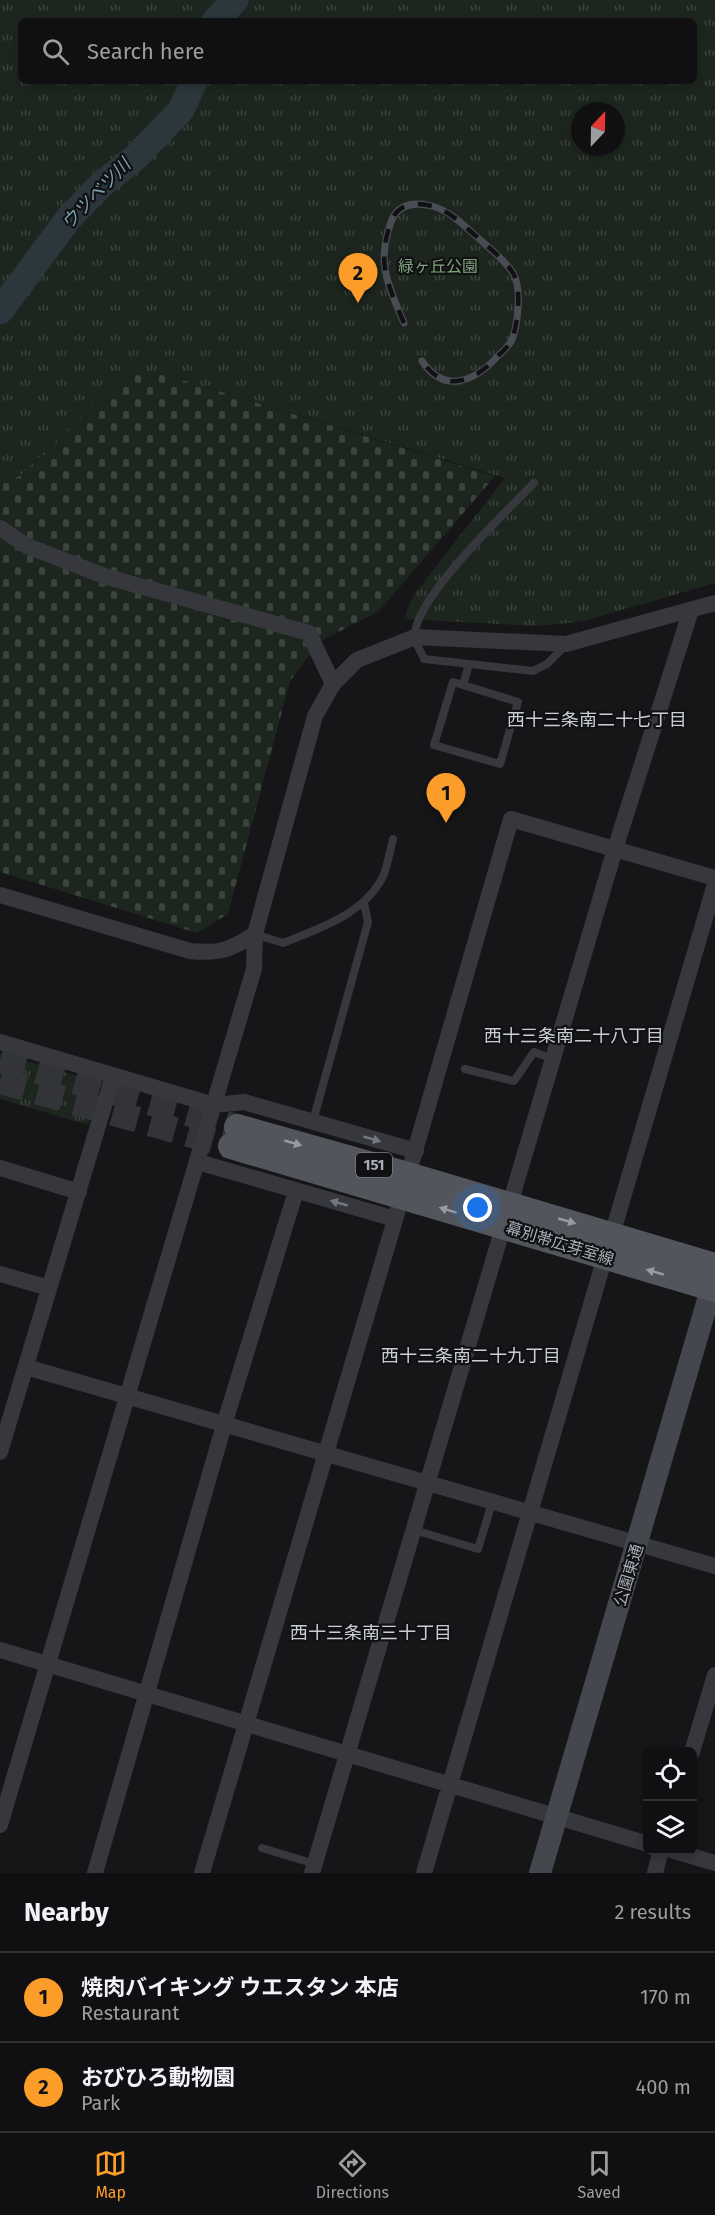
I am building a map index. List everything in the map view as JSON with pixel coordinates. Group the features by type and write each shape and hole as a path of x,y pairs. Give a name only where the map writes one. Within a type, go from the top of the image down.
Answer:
{"main road":[{"name":"幕別帯広芽室線","path":"234,1137 508,1216 714,1280"}],"street":[{"path":"0,528 27,546 107,577 309,633 333,684"},
{"path":"0,1825 254,969 255,934 315,716 333,684 357,660 415,637 566,644 715,603"},
{"path":"314,1869 615,849 691,610"},
{"path":"202,1873 512,819 715,878"},
{"path":"424,1873 715,884"},
{"path":"0,895 190,951 212,953 226,951 255,934"},
{"path":"0,1042 214,1105 244,1102 313,1121 405,1186"},
{"path":"0,1452 114,1076"},
{"path":"198,1162 296,1191 405,1186"},
{"path":"0,1168 78,1191"},
{"path":"95,1873 224,1425 296,1191"},
{"path":"0,1274 49,1288"},
{"name":"公園東通","path":"540,1873 714,1280"},
{"path":"26,1367 428,1485 715,1566"},
{"path":"0,1650 643,1843"},
{"path":"693,1747 715,1675"},
{"path":"655,1873 661,1855"},
{"path":"686,1855 715,1863"}],"lane":[{"path":"534,483 445,578 421,613 415,637 424,659 533,671 547,664 566,644"},
{"path":"463,686 469,664"},
{"path":"453,682 463,686 518,702 500,764 434,745 453,682"},
{"path":"255,934 283,943 322,927 364,903 384,875 393,839"},
{"path":"313,1121 368,922 364,903"},
{"path":"465,1069 514,1081 534,1052 554,1059"},
{"path":"414,1530 478,1549 492,1503"},
{"path":"262,1848 314,1869"}],"green space":[{"name":"緑ヶ丘公園","path":"0,0 715,0 715,583 580,622 537,626 404,619 413,596 505,478 134,365 20,476 0,484"},
{"path":"134,365 495,476 379,611 319,642 290,681 228,914 197,933 0,872 0,484 20,476"},
{"path":"0,1053 94,1081 99,1090 88,1125 0,1099"}],"waterway":[{"name":"ウツベツ川","path":"218,18 235,0"},
{"name":"ウツベツ川","path":"0,311 69,218 102,184 136,157 181,110 193,84"}],"tunnel":[{"path":"0,1060 237,1127"},
{"path":"0,1081 231,1146"}],"railway":[{"path":"404,323 386,274 384,250 387,237 391,222 398,211 413,204 432,206 456,219 505,263 516,279 518,306 511,342 479,373 459,381 449,381 440,378 422,361"}],"place":[{"name":"おびひろ動物園","path":"358,303"},
{"name":"焼肉バイキング ウエスタン 本店","path":"446,823"}],"district":[{"name":"西十三条南二十七丁目","path":"597,720"},
{"name":"西十三条南二十八丁目","path":"574,1036"},
{"name":"西十三条南二十九丁目","path":"471,1356"},
{"name":"西十三条南三十丁目","path":"371,1633"}]}
